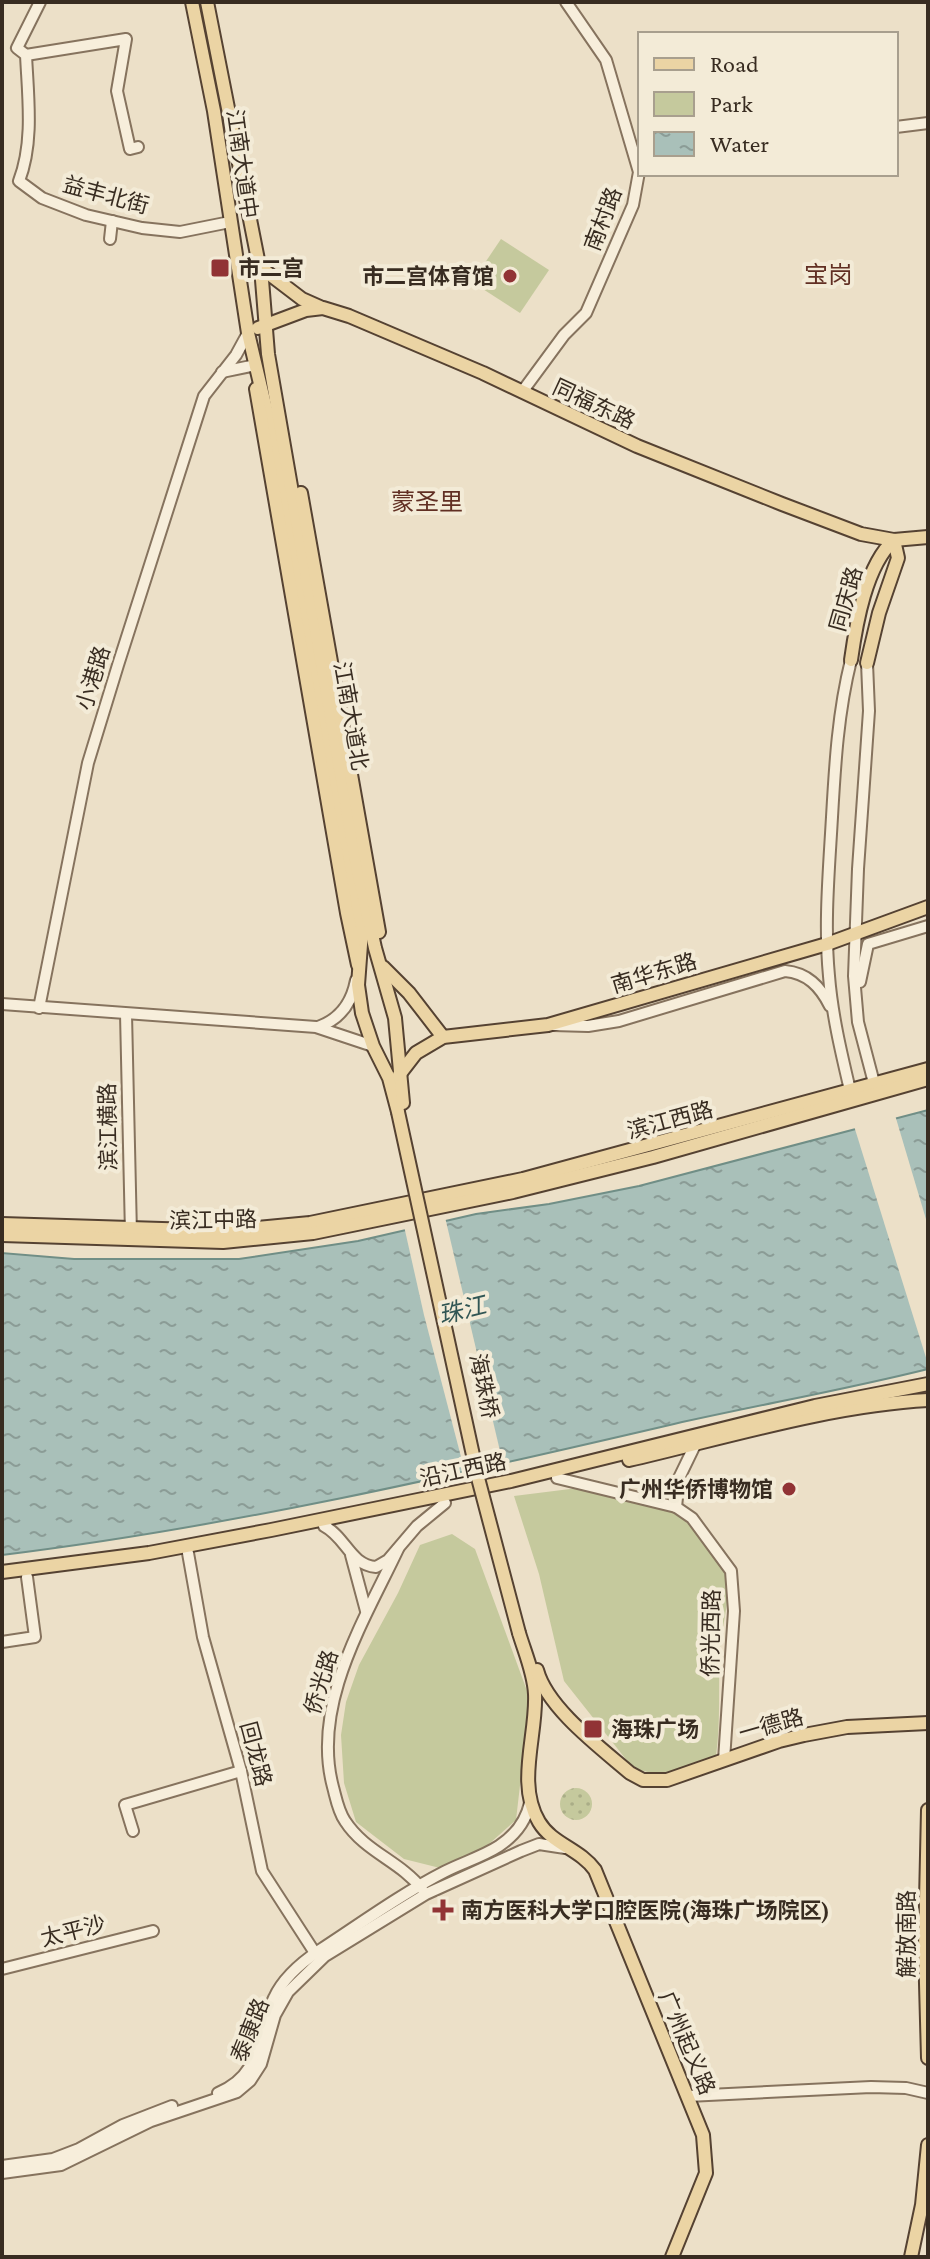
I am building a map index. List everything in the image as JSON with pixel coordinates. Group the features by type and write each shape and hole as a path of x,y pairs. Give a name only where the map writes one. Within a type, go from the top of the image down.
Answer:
{"main road":[{"name":"江南大道中","path":"192,2 211,96 248,333"},
{"name":"江南大道中","path":"207,2 260,267 265,325"},
{"name":"同福东路","path":"260,267 302,299 369,324 637,446 715,478 861,534 894,540 928,537"},
{"path":"248,333 306,310 323,308"},
{"name":"江南大道北","path":"265,325 354,850 369,927 396,1027 401,1111"},
{"name":"江南大道北","path":"248,333 276,451 348,870 362,931 359,1001 373,1046 401,1111"},
{"path":"256,365 262,430 351,937 359,967"},
{"name":"同庆路","path":"851,660 857,626 881,552 894,540"},
{"name":"同庆路","path":"867,663 887,586 898,558 894,540"},
{"path":"871,581 887,586"},
{"path":"348,870 370,946 383,970 419,1004 443,1037"},
{"name":"南华东路","path":"399,1075 416,1053 443,1037 548,1025 782,956 856,939 928,907"},
{"name":"滨江西路","path":"422,1206 928,1069"},
{"name":"滨江西路","path":"422,1206 653,1157 928,1079"},
{"name":"海珠桥","path":"401,1111 475,1464 535,1689 528,1774 530,1803"},
{"name":"滨江中路","path":"2,1235 226,1231 269,1228 422,1206"},
{"name":"滨江中路","path":"2,1224 131,1234"},
{"name":"沿江西路","path":"2,1572 149,1553 286,1527 511,1481 843,1400 928,1384"},
{"name":"沿江西路","path":"2,1580 188,1553 445,1503 899,1401 928,1400"},
{"path":"899,1401 928,1406"},
{"name":"海珠桥","path":"522,1632 539,1679 550,1696 630,1773"},
{"name":"一德路","path":"630,1773 643,1780 667,1780 779,1741 824,1731 928,1723"},
{"name":"广州起义路","path":"530,1803 539,1823 549,1835 588,1860 598,1878 703,2135 706,2173 672,2257"},
{"name":"解放南路","path":"928,1810 925,1931 928,2058"},
{"path":"911,2257 922,2205 928,2145"}],"street":[{"path":"40,2 22,52 126,39 117,91 130,149 138,147"},
{"name":"南村路","path":"566,2 606,60 638,169"},
{"name":"益丰北街","path":"22,52 27,160 19,181 42,198 86,215 112,221 180,232 230,222"},
{"path":"898,127 928,123"},
{"name":"南村路","path":"522,392 564,335 586,313 633,205 638,176"},
{"path":"110,239 112,221"},
{"name":"小港路","path":"39,1008 88,763 200,407 209,388 236,355 248,333"},
{"path":"222,372 256,365"},
{"path":"851,660 840,712 834,778 827,944 834,1014 850,1090 864,1097 874,1083 856,1008 859,844 869,711 867,663"},
{"path":"856,939 868,944 928,926"},
{"path":"856,1008 868,944"},
{"path":"747,983 782,956"},
{"path":"316,1027 328,1023 348,1004 359,967"},
{"path":"548,1025 588,1026 619,1021 785,971 799,973 816,984 834,1014"},
{"path":"2,1004 316,1027 373,1046"},
{"name":"滨江横路","path":"126,1014 131,1234"},
{"path":"557,1478 676,1507 679,1478 695,1445"},
{"path":"324,1526 335,1532 362,1565 376,1567 382,1565 417,1526 445,1503"},
{"name":"侨光西路","path":"676,1507 692,1518 731,1571 734,1611 724,1760"},
{"name":"侨光路","path":"398,1549 366,1611 330,1710 326,1741 338,1809 362,1842 399,1867 423,1891"},
{"path":"350,1551 366,1611"},
{"name":"回龙路","path":"188,1553 203,1637 241,1771 262,1871 315,1953"},
{"path":"2,1642 35,1637 27,1577"},
{"path":"133,1831 125,1805 241,1771"},
{"name":"泰康路","path":"2,2173 61,2165 151,2121 237,2092 259,2070 275,2015 296,1982 341,1945 423,1891 442,1873 498,1847 524,1821 530,1803"},
{"name":"泰康路","path":"2,2166 38,2162 68,2154 136,2119 213,2095 237,2083 255,2059 269,2009 279,1989 315,1953 423,1891 539,1844 577,1852"},
{"name":"太平沙","path":"2,1969 153,1931"},
{"path":"688,2096 871,2087 906,2088 928,2093"}],"green space":[{"name":"市二宫体育馆","path":"501,239 549,270 520,313 472,282"},
{"name":"海珠广场","path":"578,1488 676,1513 720,1564 728,1590 720,1650 716,1756 675,1772 655,1773 632,1767 564,1681 539,1574 514,1496"},
{"path":"452,1534 475,1549 530,1699 516,1820 480,1852 440,1868 404,1859 356,1822 344,1783 341,1735 346,1702 359,1665 420,1545"},
{"path":"576,1788 588,1792 592,1804 588,1816 576,1820 564,1816 560,1804 564,1792"}],"water":[{"name":"珠江","path":"928,1110 928,1369 256,1515 2,1555 2,1253 74,1259 239,1259 358,1241 476,1214 549,1204 639,1186"}],"pier":[{"path":"895,1115 928,1226 928,1364 854,1126"},
{"path":"445,1217 504,1468 466,1476 404,1226"}],"place":[{"name":"市二宫","path":"220,268"},
{"name":"市二宫体育馆","path":"510,276"},
{"name":"广州华侨博物馆","path":"789,1489"},
{"name":"海珠广场","path":"593,1729"},
{"name":"南方医科大学口腔医院(海珠广场院区)","path":"443,1910"}],"district":[{"name":"宝岗","path":"828,274"},
{"name":"蒙圣里","path":"427,501"}]}
